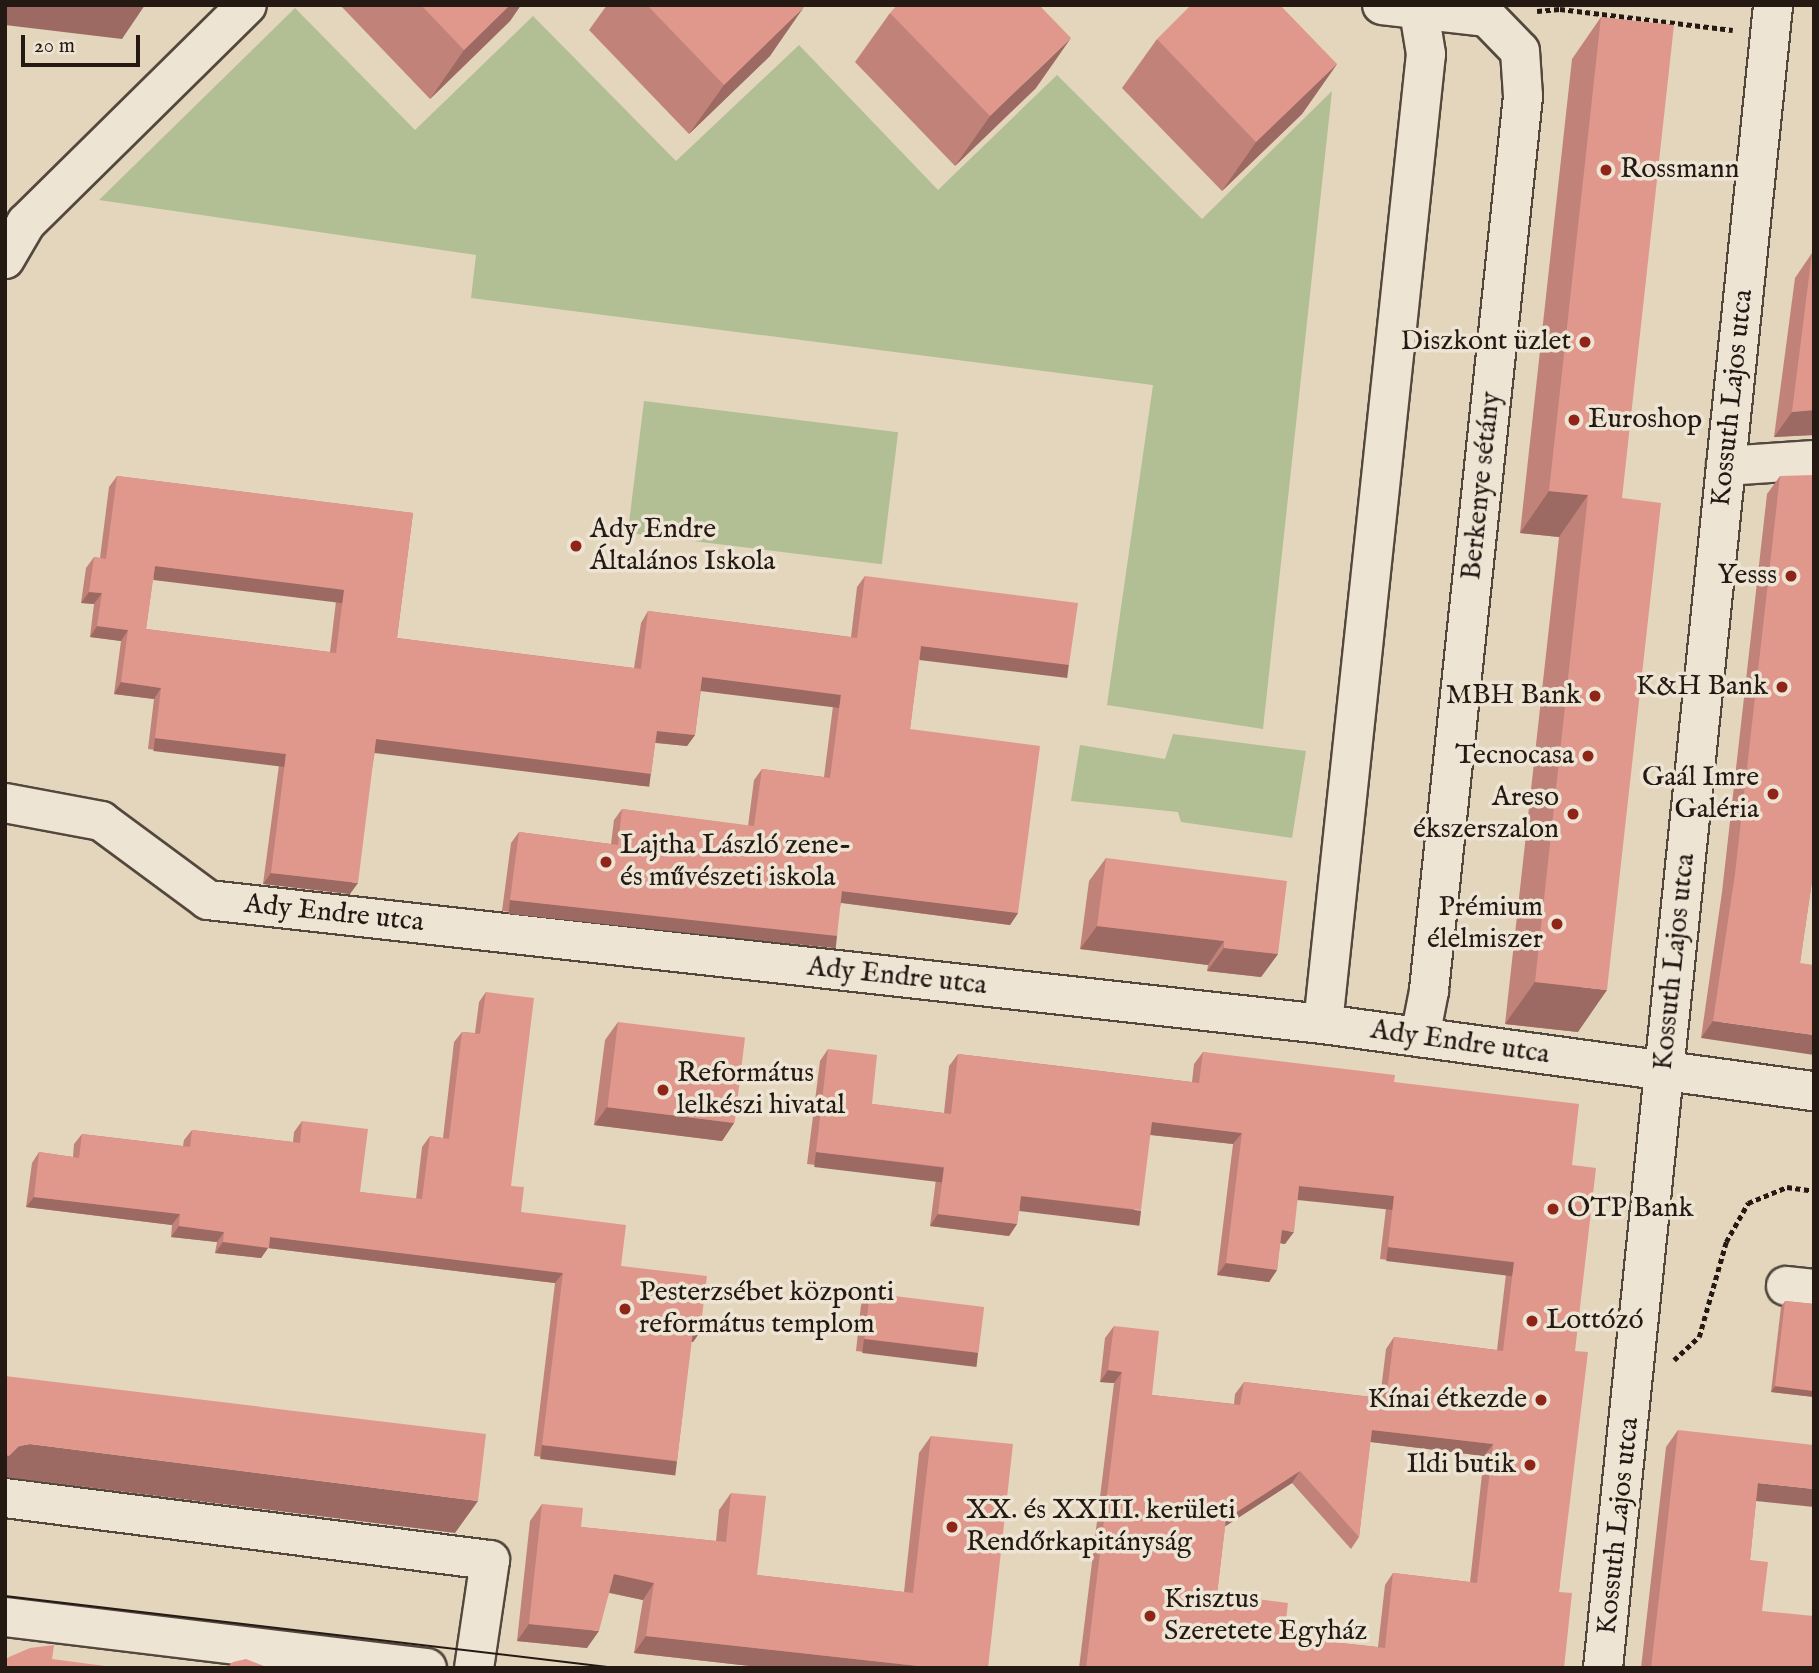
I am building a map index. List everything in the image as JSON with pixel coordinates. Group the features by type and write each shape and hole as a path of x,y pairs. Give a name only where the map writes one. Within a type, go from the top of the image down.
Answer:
{"street":[{"path":"5,259 15,221 247,5"},
{"path":"1406,7 1487,17"},
{"path":"1323,1024 1426,54 1406,7"},
{"name":"Berkenye sétány","path":"1420,1037 1429,991 1523,96 1520,51 1487,17"},
{"name":"Kossuth Lajos utca","path":"1604,1668 1771,20"},
{"path":"1726,466 1814,460"},
{"name":"Ady Endre utca","path":"5,803 101,821 208,900 1323,1024 1814,1091"},
{"path":"5,1499 490,1560 474,1668"},
{"path":"5,1617 427,1668"}],"path":[{"path":"1487,17 1560,9 1771,20"},
{"path":"1636,1359 1675,1360 1699,1337 1726,1242 1748,1203 1787,1187 1814,1191"}],"green space":[{"path":"295,8 415,130 533,16 676,161 799,45 938,190 1057,75 1202,219 1332,91 1263,729 1107,705 1153,385 471,298 476,255 99,200"},
{"path":"644,401 898,432 882,564 628,533"},
{"path":"1173,734 1306,751 1292,838 1181,822 1178,812 1071,801 1080,745 1165,759"}],"building":[{"path":"421,5 510,5 464,50"},
{"path":"647,5 802,5 804,7 724,85"},
{"path":"897,5 1039,5 1071,38 990,116 890,13"},
{"path":"1191,5 1280,5 1337,64 1256,142 1157,39"},
{"path":"1601,17 1674,25 1622,498 1661,503 1607,990 1535,982 1588,495 1549,491"},
{"path":"1812,253 1814,410 1792,412"},
{"path":"1814,475 1814,868 1800,963 1814,965 1814,1035 1713,1021 1735,874 1780,476"},
{"path":"117,476 413,513 397,638 641,669 648,611 857,638 865,576 1078,603 1069,665 921,646 910,729 1040,746 1018,913 842,891 837,936 510,900 519,832 618,845 622,809 754,826 762,769 830,778 841,695 702,677 695,735 657,731 651,774 376,739 358,883 271,873 286,754 155,738 161,688 121,682 128,630 97,626 102,593 89,592 94,557 106,559","holes":["155,566 344,590 336,653 146,629"]},
{"path":"1106,858 1287,881 1278,954 1224,948 1224,941 1097,926"},
{"path":"486,992 534,998 511,1186 524,1187 521,1212 626,1225 621,1266 707,1276 700,1332 693,1331 677,1461 542,1445 563,1273 270,1237 269,1248 223,1242 224,1232 179,1226 180,1214 34,1197 39,1152 79,1158 82,1134 190,1147 192,1130 300,1143 302,1121 368,1129 360,1192 422,1199 430,1136 449,1139 462,1032 480,1034"},
{"name":"Református lelkészi hivatal","path":"618,1022 745,1038 735,1123 608,1107"},
{"path":"828,1049 877,1055 872,1104 951,1114 958,1054 1199,1083 1203,1052 1395,1075 1394,1082 1579,1104 1572,1165 1596,1168 1575,1351 1588,1352 1559,1592 1572,1593 1564,1668 1086,1668 1122,1372 1108,1370 1114,1326 1159,1331 1152,1395 1240,1405 1244,1382 1386,1399 1394,1337 1503,1351 1514,1262 1388,1247 1394,1196 1299,1186 1294,1232 1282,1230 1277,1270 1226,1263 1242,1133 1152,1122 1141,1210 1021,1196 1017,1224 938,1214 944,1167 816,1152","holes":["1372,1430 1493,1444 1477,1583 1393,1573 1385,1648 1284,1637 1288,1603 1217,1594 1226,1519 1300,1471 1359,1537"]},
{"path":"870,1293 984,1307 979,1353 864,1339"},
{"path":"1785,1301 1814,1304 1814,1391 1775,1386"},
{"path":"5,1376 486,1434 478,1501 30,1444 19,1446 9,1456 5,1455"},
{"path":"1678,1430 1814,1445 1814,1489 1758,1483 1750,1560 1768,1562 1762,1611 1814,1616 1814,1668 1651,1668"},
{"path":"931,1436 1013,1444 988,1668 936,1668 646,1636 654,1583 614,1574 599,1631 529,1624 542,1504 583,1508 581,1527 726,1542 731,1493 766,1496 757,1575 913,1593"},
{"path":"54,1645 52,1659 120,1668 5,1668 5,1660 9,1657 30,1648"},
{"path":"246,1659 269,1668 226,1668 233,1662"}],"tram line":[{"path":"5,1596 616,1668"}],"place":[{"name":"Rossmann","path":"1606,170"},
{"name":"Diszkont üzlet","path":"1585,342"},
{"name":"Euroshop","path":"1574,420"},
{"name":"Ady Endre Általános Iskola","path":"576,546"},
{"name":"Yesss","path":"1791,576"},
{"name":"K&H Bank","path":"1782,687"},
{"name":"MBH Bank","path":"1595,696"},
{"name":"Tecnocasa","path":"1588,756"},
{"name":"Gaál Imre Galéria","path":"1773,794"},
{"name":"Areso ékszerszalon","path":"1573,814"},
{"name":"Lajtha László zene- és művészeti iskola","path":"606,862"},
{"name":"Prémium élelmiszer","path":"1557,924"},
{"name":"Református lelkészi hivatal","path":"663,1090"},
{"name":"OTP Bank","path":"1553,1209"},
{"name":"Pesterzsébet központi református templom","path":"625,1309"},
{"name":"Lottózó","path":"1532,1321"},
{"name":"Kínai étkezde","path":"1541,1400"},
{"name":"Ildi butik","path":"1530,1465"},
{"name":"XX. és XXIII. kerületi Rendőrkapitányság","path":"952,1527"},
{"name":"Krisztus Szeretete Egyház","path":"1150,1616"}]}
